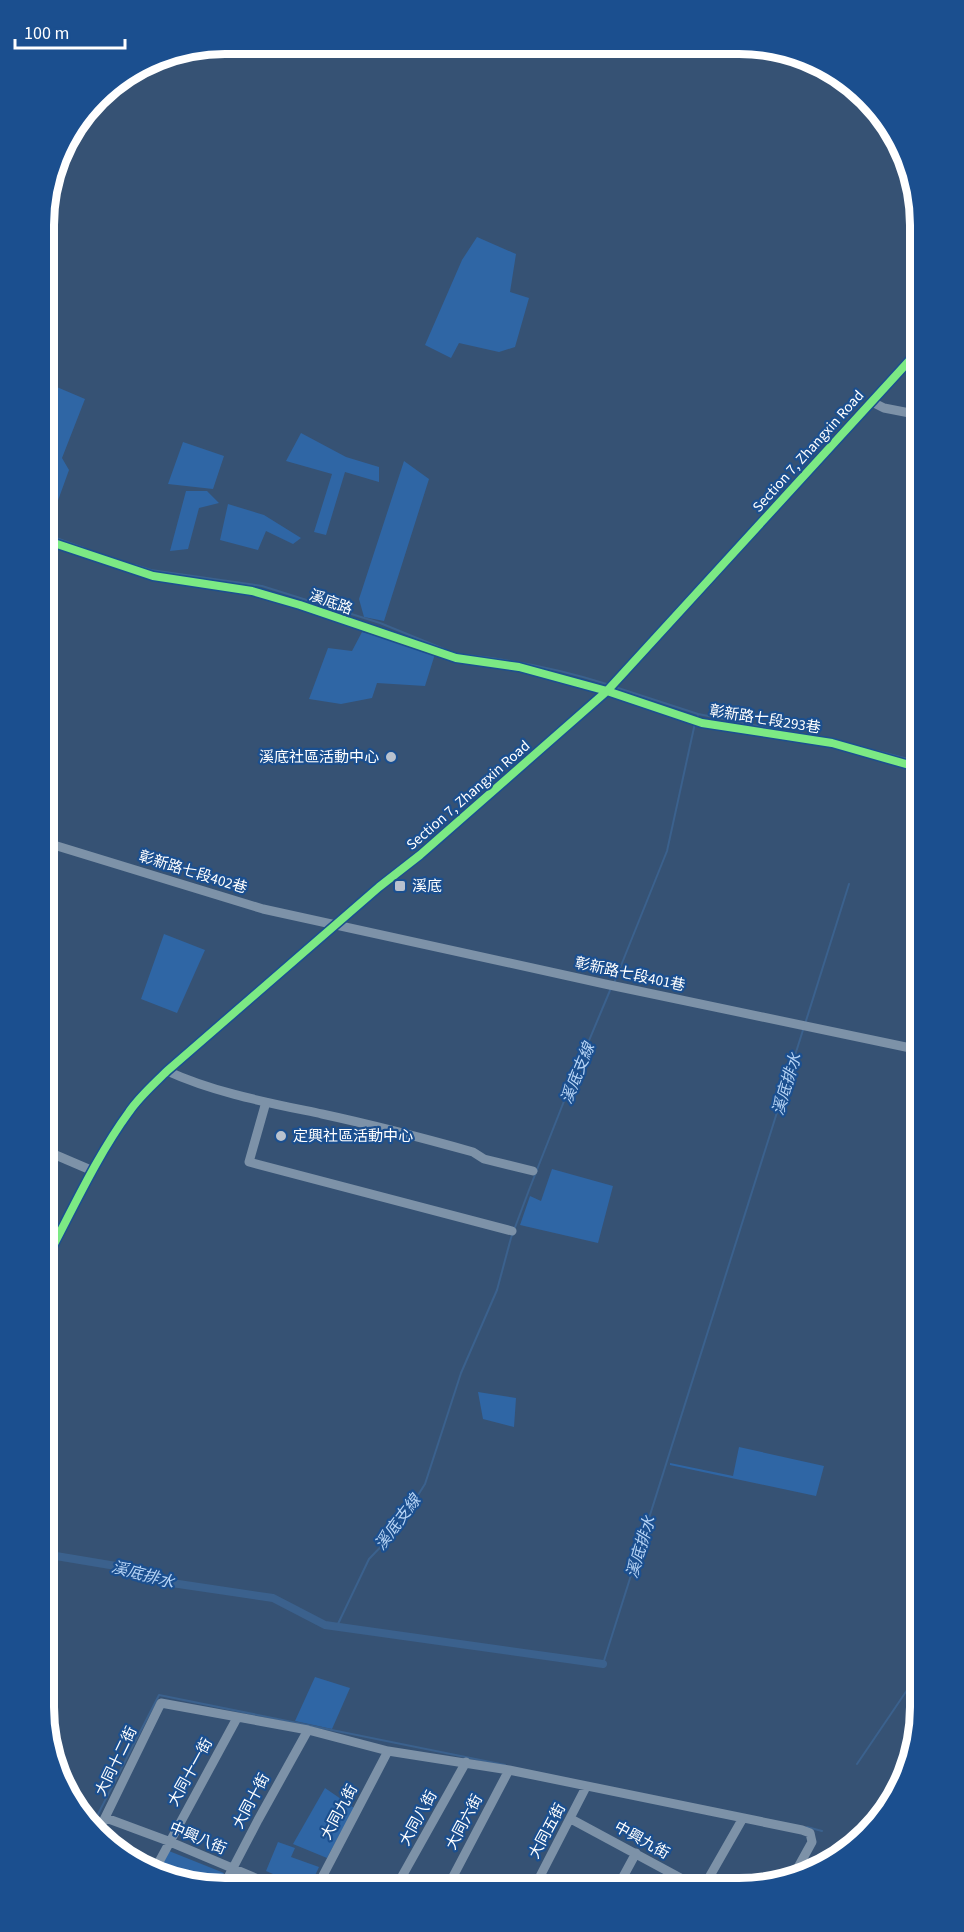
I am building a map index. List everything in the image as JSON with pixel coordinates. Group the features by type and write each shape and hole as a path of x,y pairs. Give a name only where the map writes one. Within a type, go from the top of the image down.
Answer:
{"street":[{"name":"Section 7, Zhangxin Road","path":"54,1244 93,1171 129,1111 167,1071 334,925 420,855 607,691 910,360"},
{"path":"872,402 884,408 910,413"},
{"name":"溪底路","path":"54,543 153,576 252,591 456,658 519,667 607,691"},
{"name":"彰新路七段293巷","path":"607,691 702,723 832,743 910,765"},
{"name":"彰新路七段402巷","path":"54,845 263,909 334,925"},
{"name":"彰新路七段401巷","path":"334,925 910,1048"},
{"path":"167,1071 197,1083 266,1102 392,1129 473,1152 484,1159 533,1171"},
{"path":"266,1102 249,1162 512,1231"},
{"path":"54,1153 93,1171"},
{"name":"大同十二街","path":"102,1826 161,1703 237,1718"},
{"path":"237,1718 308,1730 388,1751 508,1770 802,1830 810,1833 812,1842 798,1867"},
{"name":"大同十一街","path":"157,1864 237,1718"},
{"name":"大同十街","path":"228,1878 308,1730"},
{"name":"大同九街","path":"322,1878 388,1751"},
{"name":"大同八街","path":"401,1878 466,1762"},
{"name":"大同六街","path":"452,1878 508,1770"},
{"name":"大同五街","path":"539,1878 586,1787"},
{"name":"中興八街","path":"106,1818 168,1841 255,1878"},
{"path":"710,1878 743,1818"},
{"name":"中興九街","path":"571,1819 681,1878"},
{"path":"622,1878 636,1853"}],"shaded area":[{"path":"477,237 516,254 510,292 529,298 515,347 499,352 459,343 451,358 425,345 462,260"},
{"path":"54,386 85,399 62,458 69,470 54,512"},
{"path":"301,433 346,457 379,467 379,482 345,472 326,535 314,532 332,474 286,461"},
{"path":"183,442 224,456 213,489 168,484"},
{"path":"404,461 429,479 384,621 364,617 359,599"},
{"path":"186,491 207,491 219,503 199,508 188,549 170,551"},
{"path":"228,504 264,515 301,538 293,544 266,531 258,550 220,540"},
{"path":"362,632 424,648 435,654 425,686 377,683 372,698 341,704 309,699 328,648 352,651"},
{"path":"164,934 205,950 177,1013 141,999"},
{"path":"552,1169 613,1186 598,1243 520,1225 530,1196 541,1201"},
{"path":"478,1392 516,1398 514,1427 483,1419"},
{"path":"739,1447 824,1466 816,1496 670,1465 670,1463 733,1476"},
{"path":"315,1677 350,1688 332,1729 295,1721"},
{"path":"325,1788 354,1808 327,1858 293,1844"},
{"path":"278,1842 295,1848 291,1857 319,1867 314,1878 282,1878 266,1871"},
{"path":"169,1851 224,1873 221,1878 203,1877 162,1866"}],"waterway":[{"path":"54,537 84,548"},
{"path":"135,565 151,570 262,586 380,623 444,649"},
{"path":"466,655 539,666 610,685"},
{"path":"615,687 698,714"},
{"name":"溪底支線","path":"697,718 698,714 789,732"},
{"name":"溪底支線","path":"614,983 667,851 695,723"},
{"name":"溪底支線","path":"877,751 910,759"},
{"name":"溪底排水","path":"805,1024 849,884"},
{"name":"溪底支線","path":"337,1626 369,1559 394,1533 425,1484 461,1373 497,1290 511,1238 611,988"},
{"name":"溪底排水","path":"603,1664 803,1030"},
{"name":"溪底排水","path":"54,1556 122,1567 165,1582 273,1598 325,1625 603,1664"},
{"path":"857,1764 910,1686"},
{"path":"95,1819 159,1695 505,1765"},
{"path":"807,1827 822,1831"}],"cycle path":[{"path":"54,1244 117,1129 147,1091 167,1071 379,887 420,855 607,691 910,360"},
{"path":"54,543 153,576 252,591 456,658 519,667 607,691 702,723 832,743 910,765"}],"place":[{"name":"溪底社區活動中心","path":"391,757"},
{"name":"溪底","path":"400,886"},
{"name":"定興社區活動中心","path":"281,1136"}]}
